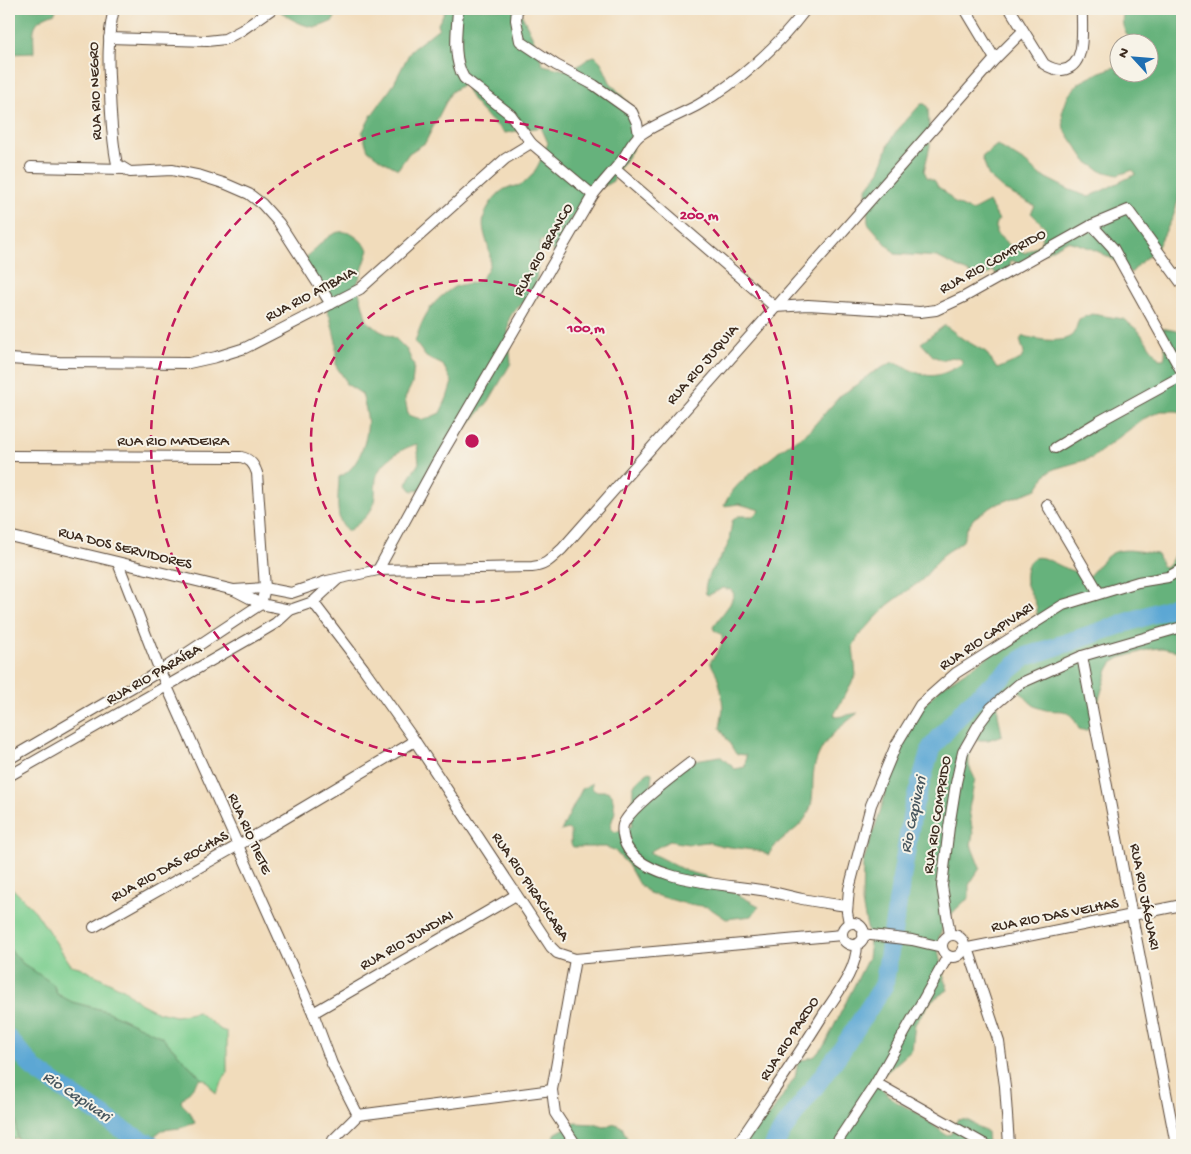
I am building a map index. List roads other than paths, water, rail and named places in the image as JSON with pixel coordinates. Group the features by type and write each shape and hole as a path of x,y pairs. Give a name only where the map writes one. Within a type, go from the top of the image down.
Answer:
{"street":[{"name":"RUA RIO NEGRO","path":"114,9 109,38 112,138 117,164 124,169"},
{"path":"109,38 207,41 225,39 242,30 272,9"},
{"path":"458,9 456,45 460,71 464,78 511,115 531,143 593,195"},
{"path":"517,9 516,20 520,41 556,65 594,85 632,112 637,123 639,135"},
{"name":"RUA RIO BRANCO","path":"378,570 437,462 593,195 639,135 699,105 731,83 761,58 806,9"},
{"path":"965,9 995,59"},
{"path":"1010,9 1044,64 1057,70 1065,70 1076,64 1079,57 1082,9"},
{"name":"RUA RIO JUQUIA","path":"291,593 338,579 378,570 540,567 546,564 995,59 1023,31"},
{"name":"RUA RIO ATIBAIA","path":"9,359 60,362 189,363 216,358 245,348 360,289 505,160 531,143"},
{"path":"31,166 124,169 130,172 172,170 201,176 249,194 262,204 279,223 331,304"},
{"path":"615,168 774,307"},
{"name":"RUA RIO COMPRIDO","path":"774,307 808,305 920,312 936,310 964,298 1092,225 1128,210 1182,284"},
{"path":"1092,225 1113,248 1182,372"},
{"path":"1056,448 1098,422 1182,376"},
{"name":"RUA RIO MADEIRA","path":"9,456 247,458 252,462 256,473 265,588 261,604"},
{"path":"1047,505 1099,593"},
{"name":"RUA DOS SERVIDORES","path":"9,536 234,590 261,604 290,610"},
{"name":"RUA RIO TIETE","path":"118,563 160,671 313,1013 332,1064 358,1115"},
{"name":"RUA RIO CAPIVARI","path":"850,923 847,917 849,888 871,805 896,745 920,705 956,673 1063,605 1138,582 1168,577 1182,569"},
{"name":"RUA RIO JUQUIA","path":"313,602 338,579"},
{"name":"RUA DOS SERVIDORES","path":"234,590 265,588 291,593"},
{"path":"290,610 291,593"},
{"name":"RUA RIO PARAÍBA","path":"9,776 256,635 276,623 290,610 313,602"},
{"name":"RUA RIO PIRACICABA","path":"313,602 415,741 516,895 557,953 575,959 842,935"},
{"name":"RUA RIO PARAÍBA","path":"9,759 160,671 261,604"},
{"name":"RUA RIO COMPRIDO","path":"950,935 942,886 956,783 963,752 979,724 991,708 1005,694 1019,684 1082,656 1182,626"},
{"name":"RUA RIO JÁGUARI","path":"1082,656 1176,1145"},
{"name":"RUA RIO DAS ROCHAS","path":"94,927 237,846 415,741"},
{"path":"690,763 636,807 623,825 627,848 637,858 658,870 704,883 762,890 847,906"},
{"name":"RUA RIO JUNDIAI","path":"313,1013 516,895"},
{"name":"RUA RIO DAS VELHAS","path":"966,948 1182,906"},
{"path":"850,923 861,926 863,934 857,944 847,943 842,935 843,928 850,923"},
{"path":"863,934 912,940 942,947"},
{"path":"966,948 958,956 948,956 943,952 942,947 944,939 950,935 956,935 960,938 966,948 999,1042 1006,1086 1008,1145"},
{"name":"RUA RIO PARDO","path":"737,1145 811,1035 840,988 854,963 857,944"},
{"path":"835,1145 876,1083 948,956"},
{"path":"575,959 552,1090 555,1113 576,1145"},
{"path":"876,1083 986,1145"},
{"path":"333,1140 358,1115 552,1090"}],"waterway":[{"name":"Rio Capivari","path":"774,1145 782,1131 843,1048 884,985 913,808 931,748 968,705 1025,657 1170,608 1182,602"},
{"name":"Rio Capivari","path":"9,1039 34,1069 129,1134 152,1145"}]}
